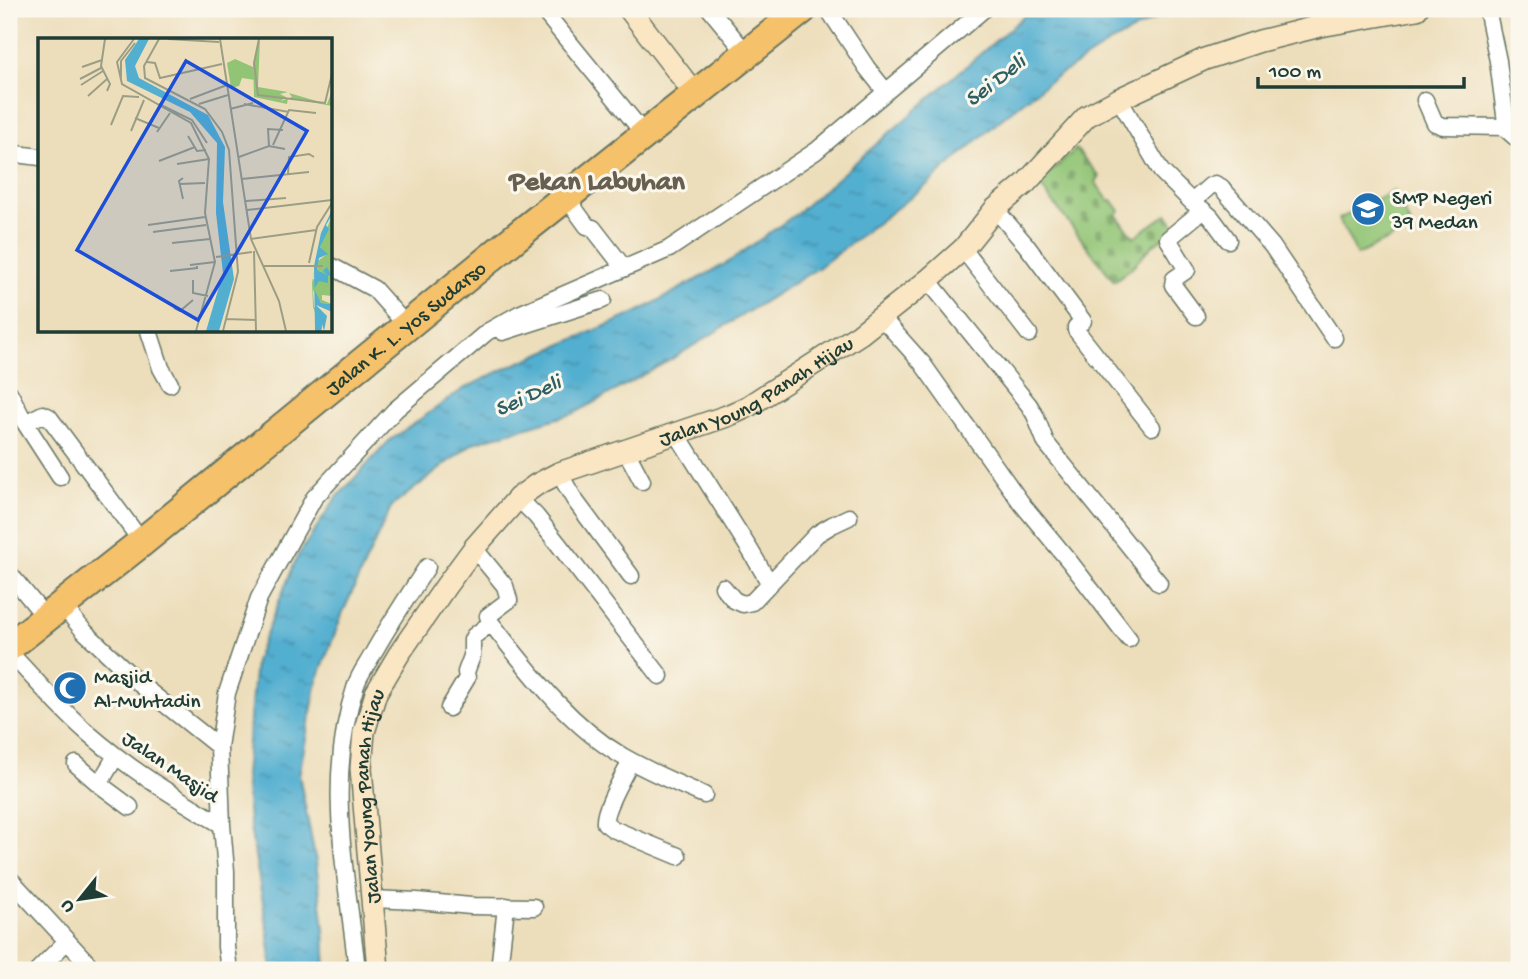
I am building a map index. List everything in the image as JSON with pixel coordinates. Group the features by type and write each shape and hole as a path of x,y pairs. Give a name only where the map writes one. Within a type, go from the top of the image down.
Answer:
{"highway":[{"name":"Jalan K. L. Yos Sudarso","path":"9,650 795,11"}],"street":[{"path":"542,9 645,135"},
{"path":"629,9 695,94"},
{"path":"710,9 746,53"},
{"path":"828,9 886,92"},
{"path":"229,970 219,747 227,693 259,598 305,511 326,483 395,410 487,332 519,314 669,249 816,151 984,9"},
{"name":"Jalan Young Panah Hijau","path":"378,970 361,768 365,732 376,693 399,654 474,548 518,498 559,472 677,434 747,407 839,348 882,318 963,249 995,209 1026,183 1087,116 1205,59 1260,41 1320,26 1417,9"},
{"path":"1425,100 1435,123 1443,126 1513,132 1487,9"},
{"path":"1119,99 1161,171 1198,206 1228,240"},
{"path":"9,153 38,157"},
{"path":"1196,316 1173,285 1174,279 1187,270 1168,239 1198,206 1210,186 1215,184 1221,187 1272,246 1334,338"},
{"path":"566,197 624,268"},
{"path":"995,209 1026,245 1083,321 1076,330 1152,427"},
{"path":"963,249 1029,334"},
{"path":"332,267 374,289 406,325"},
{"path":"928,281 1029,405 1046,443 1160,583"},
{"path":"475,342 603,300"},
{"path":"882,318 922,363 1022,504 1129,639"},
{"path":"149,332 161,368 170,384"},
{"path":"9,392 25,423 60,477"},
{"path":"25,423 43,414 48,417 142,541"},
{"path":"677,434 770,584"},
{"path":"626,451 642,481"},
{"path":"559,472 574,499 631,576"},
{"path":"518,498 536,516 660,676"},
{"path":"723,587 734,600 743,604 752,602 817,534 849,517"},
{"path":"474,548 505,586 509,600 488,616 491,623 536,680 576,721 619,755 704,795"},
{"path":"357,970 341,844 339,780 343,737 356,683 384,632 427,566"},
{"path":"9,573 54,612 83,630 141,685 219,747"},
{"path":"449,708 467,678 472,640 491,623"},
{"name":"Jalan Masjid","path":"9,650 86,732 152,783 222,825"},
{"path":"99,784 116,756"},
{"path":"631,761 607,810 605,823 613,829 678,856"},
{"path":"76,764 130,807"},
{"path":"9,878 94,970"},
{"path":"373,899 534,906"},
{"path":"499,970 506,906"},
{"path":"38,969 67,941"}],"green space":[{"path":"1076,149 1099,176 1095,182 1120,211 1116,215 1134,237 1167,214 1177,229 1154,244 1114,281 1038,183"},
{"path":"1394,191 1412,228 1357,255 1339,219"}],"water":[{"name":"Sei Deli","path":"1032,9 1177,9 1113,41 1047,83 928,184 818,268 672,359 575,413 473,443 391,507 343,612 317,681 299,775 316,862 326,970 272,970 249,821 245,776 255,661 297,557 336,498 389,441 463,389 636,313 727,263 796,214"}],"place":[{"name":"SMP Negeri 39 Medan","path":"1368,209"},
{"name":"Masjid Al-Muhtadin","path":"70,688"}],"district":[{"name":"Pekan Labuhan","path":"597,179"}]}
